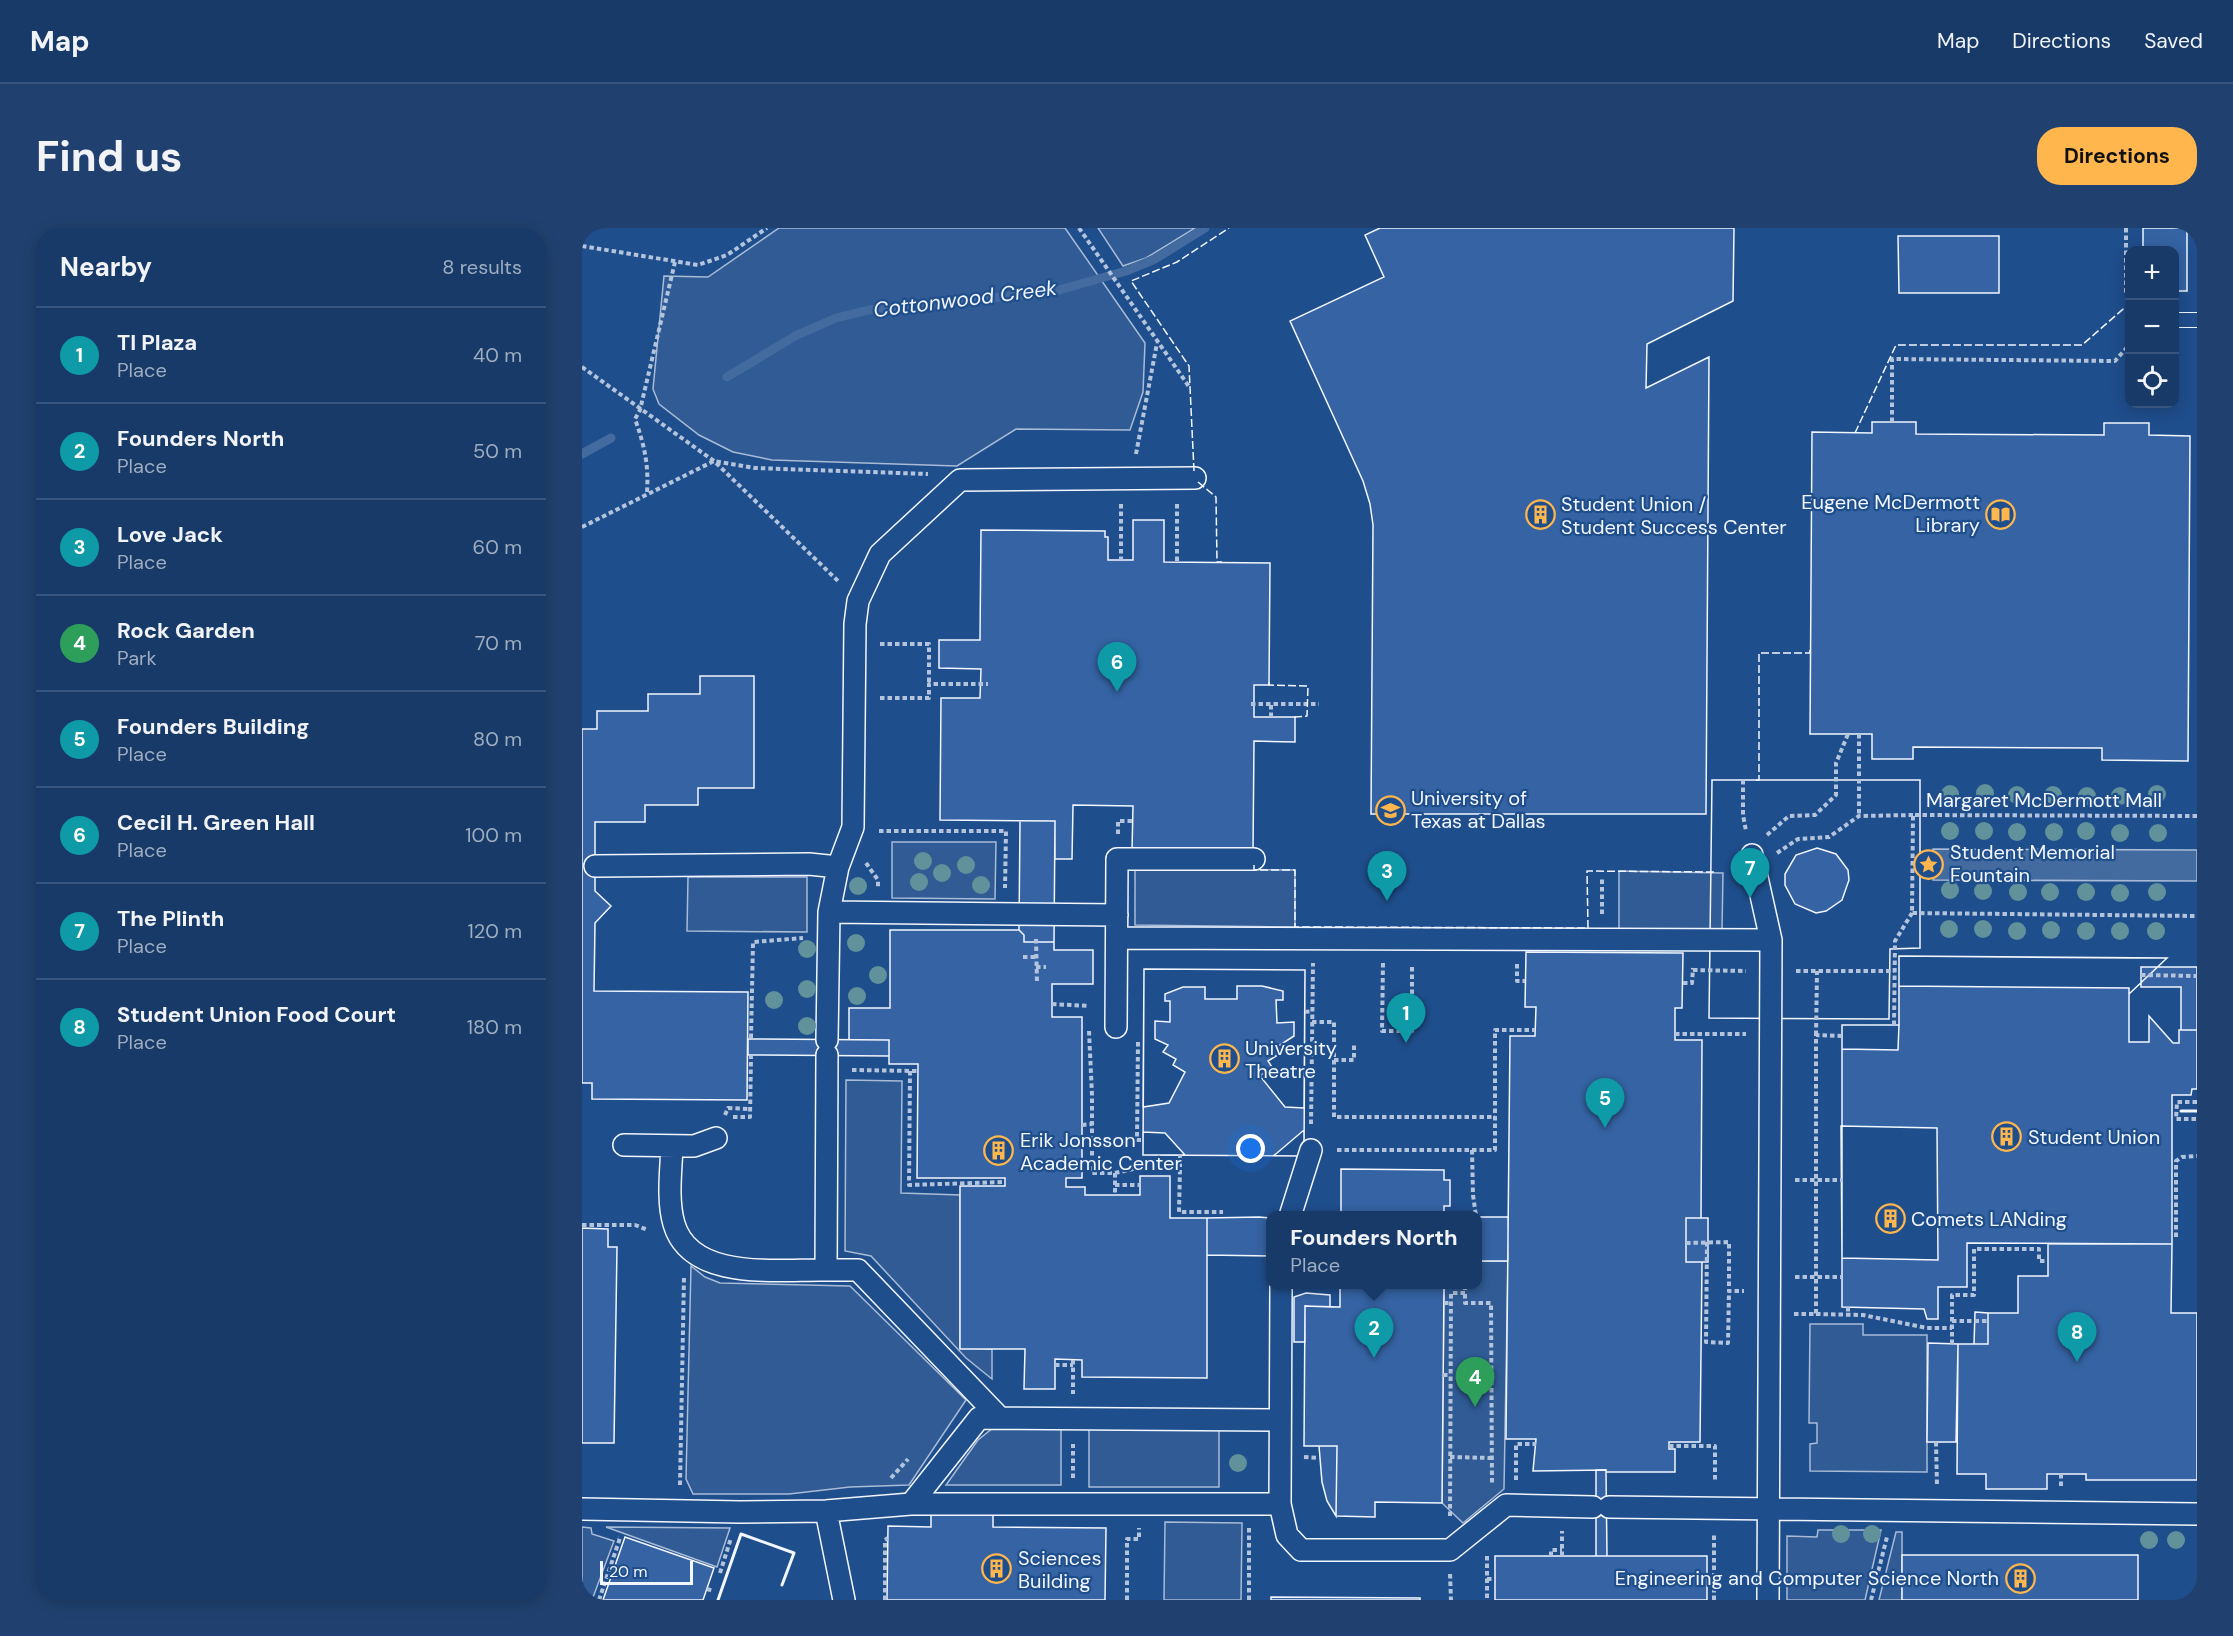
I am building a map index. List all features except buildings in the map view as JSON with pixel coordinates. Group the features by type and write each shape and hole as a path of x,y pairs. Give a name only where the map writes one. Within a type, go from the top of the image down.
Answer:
{"street":[{"path":"826,1270 829,912 845,849 855,699 858,601 880,554 960,480 1186,479"},
{"path":"1757,847 1757,880 1771,940 1768,1600"},
{"path":"595,866 809,864 845,849"},
{"path":"1116,1027 1117,859 1254,860"},
{"path":"829,912 1117,915"},
{"path":"1117,938 1771,940"},
{"path":"624,1145 694,1146 716,1138"},
{"path":"672,1146 671,1203 674,1225 685,1246 698,1256 732,1268 858,1270 1000,1418"},
{"path":"1292,1211 1311,1150"},
{"path":"1281,1289 1280,1504 1287,1535 1301,1550 1450,1550 1506,1505 2197,1514"},
{"path":"911,1504 979,1418 1280,1420"},
{"path":"582,1509 826,1511 911,1504 1280,1504"},
{"path":"826,1511 844,1600"}],"lane":[{"path":"2179,320 2197,320"}],"path":[{"path":"582,246 698,266 727,255 766,228"},
{"path":"2126,228 2126,246"},
{"path":"1081,229 1190,388"},
{"path":"647,493 648,472 645,447 635,419 640,410 675,262"},
{"path":"1121,560 1126,479 1157,342"},
{"path":"1892,422 1892,358 2115,361 2125,350"},
{"path":"582,367 714,461 858,601"},
{"path":"582,527 714,461 755,468 945,474 960,480"},
{"path":"1177,562 1186,479"},
{"path":"855,644 928,644 928,698 855,699"},
{"path":"928,684 988,684"},
{"path":"1251,704 1319,704"},
{"path":"1271,704 1271,717"},
{"path":"1743,780 1743,815 1757,847 1789,816 1815,815 1836,795 1836,763 1848,734"},
{"path":"1859,734 1859,816"},
{"path":"1757,880 1779,852 1798,839 1829,837 1859,816 1913,815"},
{"name":"Margaret McDermott Mall","path":"1912,913 1913,815 2197,816"},
{"path":"845,849 1006,831 1005,913"},
{"path":"845,849 864,860 878,880 879,913"},
{"path":"1602,879 1602,939"},
{"path":"1894,1025 1895,941 1912,913 2197,916"},
{"path":"1036,914 1037,983"},
{"path":"751,1038 753,942 800,938 828,941"},
{"path":"1313,939 1311,1150 1495,1150 1495,1030 1535,1030"},
{"path":"1383,939 1382,1031 1412,1031 1412,939"},
{"path":"1023,957 1036,957"},
{"path":"1036,967 1046,967"},
{"path":"1693,970 1894,971"},
{"path":"1816,1314 1817,971"},
{"path":"2140,975 2197,976"},
{"path":"1305,1012 1312,1011"},
{"path":"1312,1022 1334,1022 1334,1117 1495,1117"},
{"path":"1675,1034 1742,1034"},
{"path":"1816,1035 1842,1036"},
{"path":"1138,1040 1137,1140 1143,1140"},
{"path":"1088,1042 1092,1173 1115,1173 1138,1168 1180,1168"},
{"path":"1334,1060 1354,1060 1354,1044"},
{"path":"827,1055 917,1071"},
{"path":"724,1117 750,1117 751,1056"},
{"path":"910,1071 909,1185 1005,1182"},
{"path":"2197,1102 2177,1102 2176,1119 2197,1119"},
{"path":"728,1108 750,1108"},
{"path":"1082,1125 1092,1124"},
{"path":"1472,1150 1475,1211"},
{"path":"1180,1155 1179,1212 1223,1212"},
{"path":"2176,1237 2176,1161 2182,1157 2197,1156"},
{"path":"1115,1173 1115,1195"},
{"path":"1816,1180 1842,1180"},
{"path":"1115,1185 1140,1185"},
{"path":"582,1225 634,1225 685,1246 680,1510"},
{"path":"1707,1242 1706,1342 1728,1343 1729,1291"},
{"path":"1686,1243 1729,1242 1729,1277"},
{"path":"1952,1344 1952,1295 1974,1295 1974,1249 2039,1249 2039,1261 2047,1261"},
{"path":"1967,1260 1974,1260"},
{"path":"1815,1277 1842,1277"},
{"path":"1465,1289 1465,1303 1491,1303 1491,1483 1506,1505"},
{"path":"1450,1550 1451,1293 1465,1293"},
{"path":"1444,1303 1451,1303"},
{"path":"1848,1307 1848,1314"},
{"path":"1769,1314 1848,1314 1927,1328 1952,1328"},
{"path":"1952,1321 1988,1321"},
{"path":"1054,1365 1073,1365"},
{"path":"1443,1375 1450,1375"},
{"path":"1936,1442 1937,1511"},
{"path":"1516,1479 1516,1444 1536,1444"},
{"path":"1669,1446 1715,1446 1715,1509"},
{"path":"1450,1457 1491,1458"},
{"path":"889,1479 908,1459"},
{"path":"1249,1600 1250,1503"},
{"path":"1127,1600 1127,1539 1139,1539 1140,1504"},
{"path":"1871,1600 1887,1536"},
{"path":"599,1600 603,1594 620,1538"},
{"path":"885,1600 885,1540 888,1538"},
{"path":"720,1573 729,1545"},
{"path":"1551,1556 1551,1550 1562,1550"},
{"path":"1486,1558 1487,1600"},
{"path":"1714,1561 1714,1600"},
{"path":"1487,1579 1495,1579"},
{"path":"1707,1581 1714,1581"},
{"path":"707,1589 713,1591"}],"shaded area":[{"path":"779,228 1065,228 1145,343 1143,392 1130,430 1016,429 957,466 772,460 733,452 699,435 659,404 653,389 664,276 708,277"},
{"path":"1098,228 1195,228 1146,258 1123,266"},
{"path":"892,842 996,842 995,899 892,898"},
{"path":"1933,849 2197,850 2197,881 1933,880"},
{"path":"1135,869 1295,870 1295,927 1135,925"},
{"path":"1619,871 1723,873 1722,930 1619,929"},
{"path":"688,877 807,877 807,932 687,931"},
{"path":"846,1080 902,1081 901,1193 960,1195 960,1348 992,1349 992,1379 966,1358 871,1256 845,1251"},
{"path":"1482,1261 1508,1261 1504,1489 1463,1523 1442,1503 1444,1289 1482,1289"},
{"path":"691,1266 705,1277 720,1283 850,1286 966,1400 909,1485 850,1487 789,1494 693,1494 686,1479"},
{"path":"1810,1324 1863,1324 1863,1335 1927,1335 1927,1472 1810,1471 1810,1444 1817,1443 1817,1423 1809,1423"},
{"path":"993,1428 1061,1428 1061,1485 946,1485 978,1440"},
{"path":"1219,1428 1219,1487 1089,1487 1089,1429"},
{"path":"1165,1522 1242,1523 1241,1600 1164,1600"},
{"path":"582,1527 591,1528 592,1534 614,1541 592,1600 582,1600"},
{"path":"606,1527 730,1528 717,1567"},
{"path":"1818,1530 1881,1530 1865,1600 1787,1600 1787,1536 1817,1537"},
{"path":"1896,1532 1902,1532 1902,1600 1879,1600"}],"waterway":[{"name":"Cottonwood Creek","path":"727,377 795,336 836,318 869,310 1052,292 1126,271 1155,259 1205,228"},
{"name":"Cottonwood Creek","path":"582,454 611,438"}],"fence":[{"path":"1194,471 1189,366 1131,281 1177,262 1229,228"},
{"path":"1855,433 1896,345 2082,345 2125,307"},
{"path":"1198,482 1216,497 1217,562 1222,562"},
{"path":"1756,780 1759,780 1759,653 1810,653 1810,650"},
{"path":"1269,682 1269,685 1308,686 1307,716 1295,717 1295,720"},
{"path":"1254,865 1254,870 1295,870 1295,927 1588,928 1587,871 1714,872"}],"wall":[{"path":"2181,1111 2197,1111"},
{"path":"718,1600 741,1534 794,1553 782,1585"}],"place":[{"name":"Eugene McDermott Library","path":"2001,514"},
{"name":"Student Union / Student Success Center","path":"1540,515"},
{"name":"Cecil H. Green Hall","path":"1117,692"},
{"name":"University of Texas at Dallas","path":"1390,810"},
{"name":"Student Memorial Fountain","path":"1929,864"},
{"name":"The Plinth","path":"1750,898"},
{"name":"Love Jack","path":"1387,901"},
{"name":"TI Plaza","path":"1406,1043"},
{"name":"University Theatre","path":"1224,1059"},
{"name":"Founders Building","path":"1605,1128"},
{"name":"Student Union","path":"2007,1137"},
{"name":"Erik Jonsson Academic Center","path":"999,1151"},
{"name":"Comets LANding","path":"1890,1219"},
{"name":"Founders North","path":"1374,1358"},
{"name":"Student Union Food Court","path":"2077,1362"},
{"name":"Rock Garden","path":"1475,1407"},
{"name":"Sciences Building","path":"997,1569"},
{"name":"Engineering and Computer Science North","path":"2020,1578"}]}
